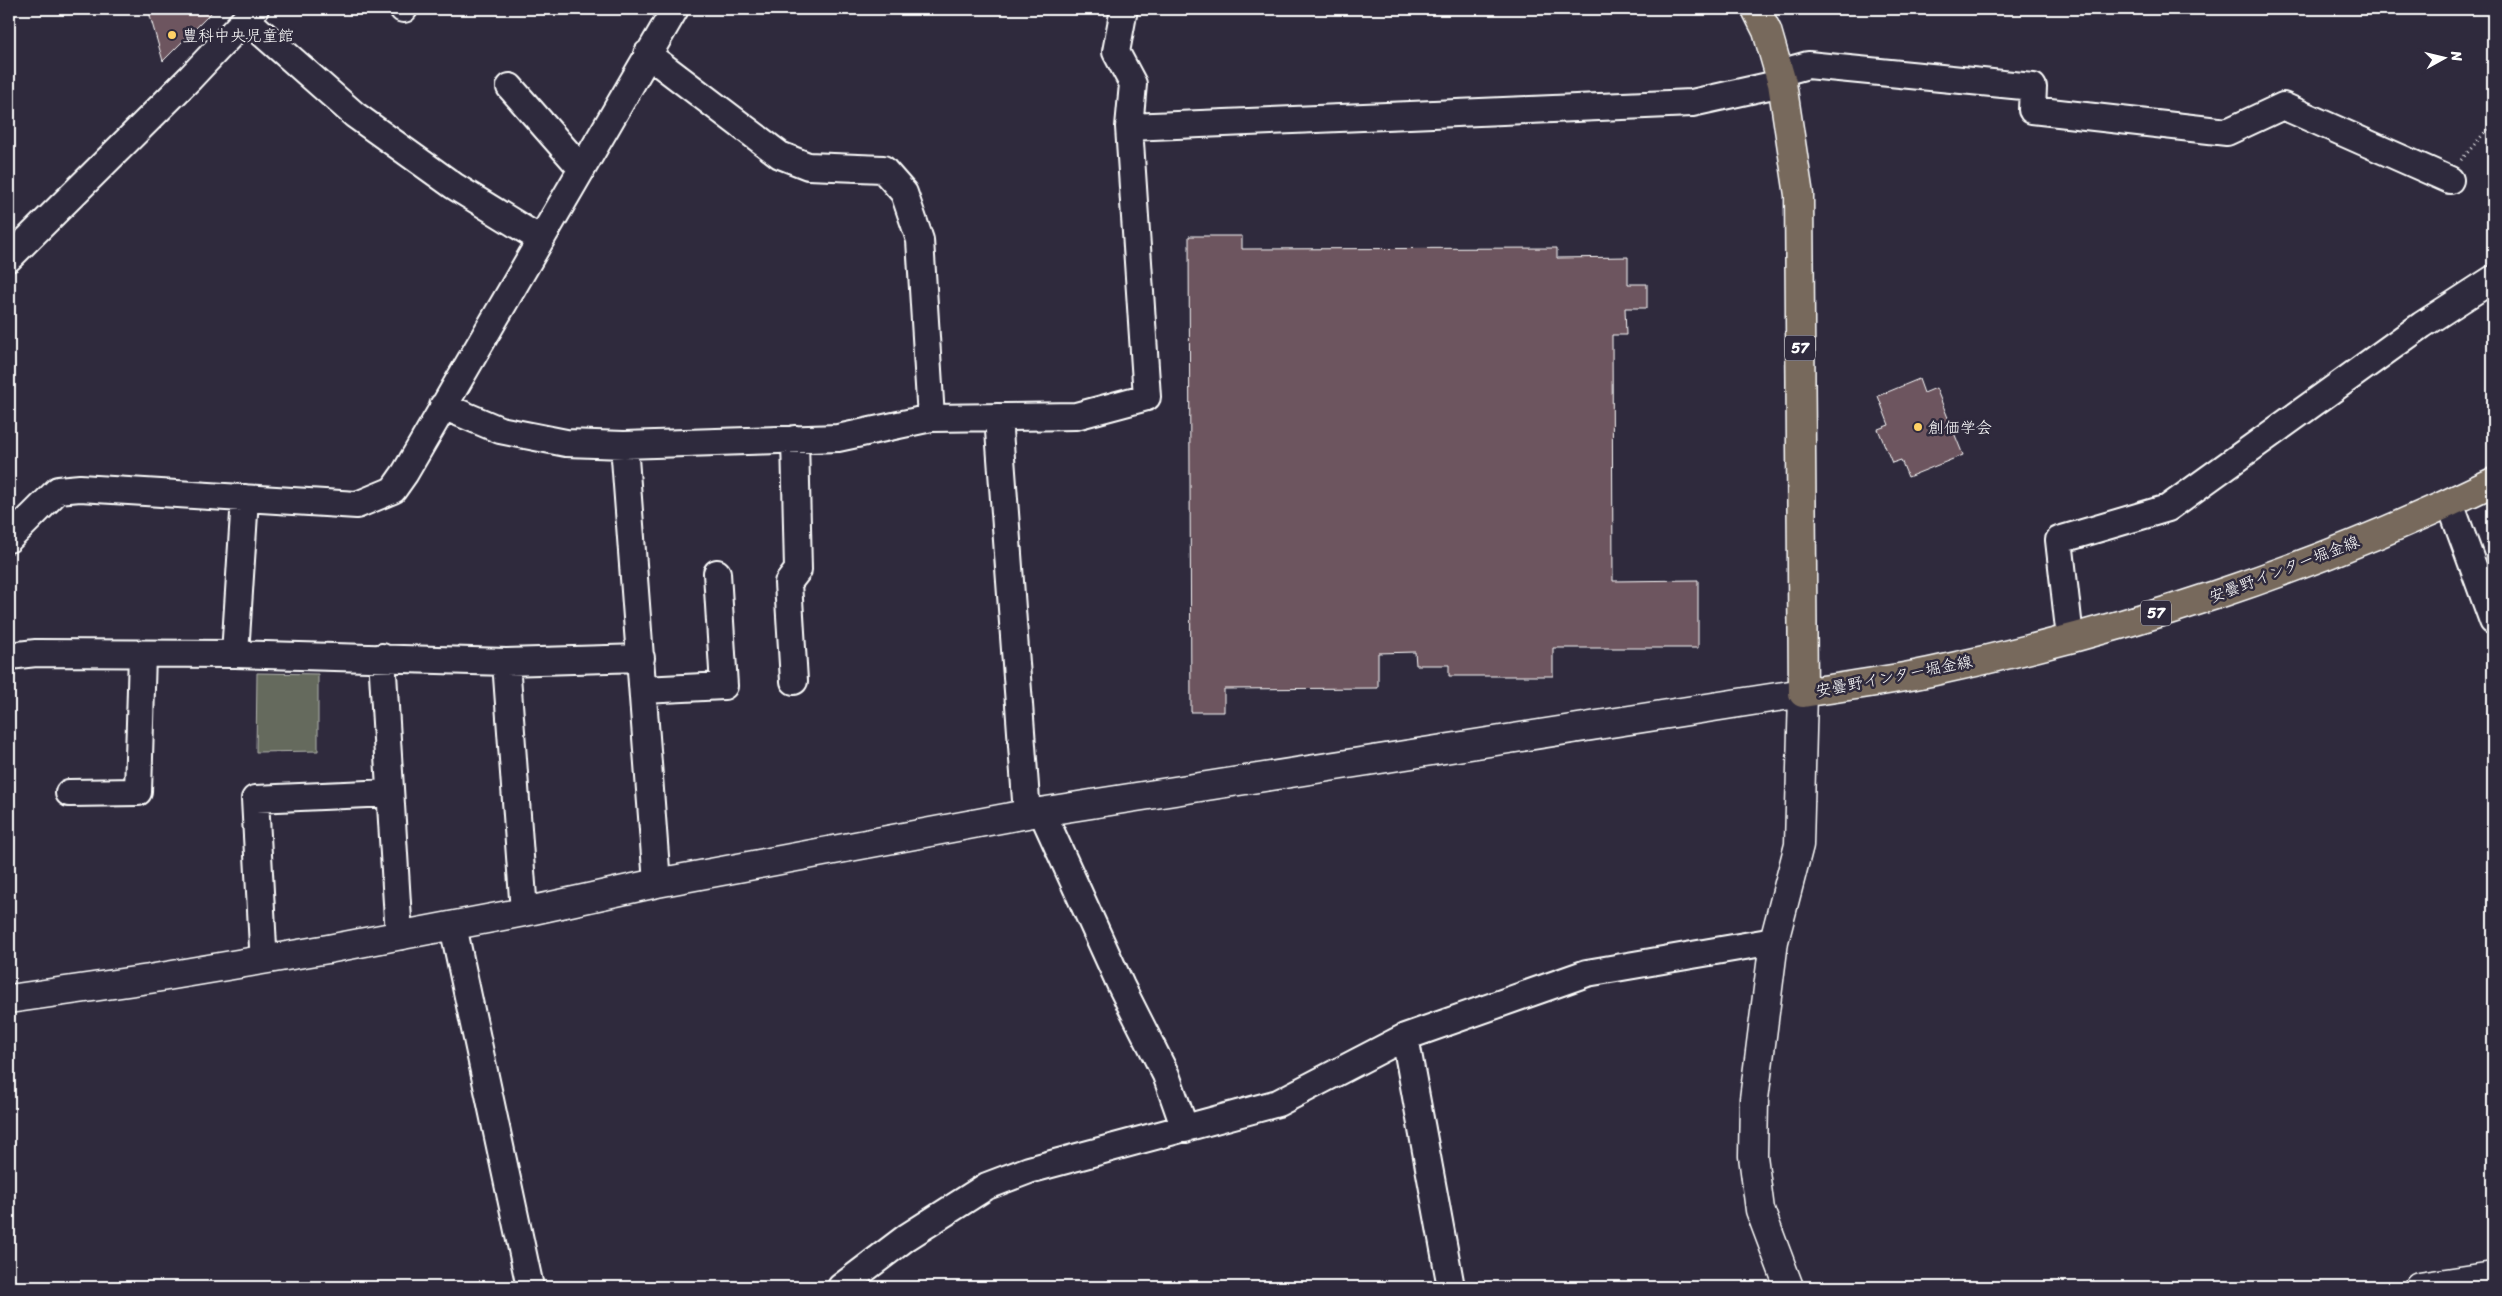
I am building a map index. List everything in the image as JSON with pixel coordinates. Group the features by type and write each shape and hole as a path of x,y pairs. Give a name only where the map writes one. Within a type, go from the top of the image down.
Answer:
{"main road":[{"name":"安曇野インター堀金線","path":"1756,9 1767,31 1780,78 1798,195 1804,693 1930,672 2070,638 2212,597 2450,503 2493,482"}],"street":[{"path":"9,539 58,490 80,488 357,505 393,490 405,473 647,54 675,9"},
{"path":"443,406 500,430 566,443 624,445 838,438 932,418 1076,416 1148,397 1128,128 1132,84 1116,52 1124,9"},
{"path":"15,243 190,78 251,14 355,115 454,186 540,239"},
{"path":"647,54 780,155 808,166 883,170 904,193 920,240 932,418"},
{"path":"1128,128 1692,103 1780,78 1808,65 2033,88 2032,110 2227,132 2283,106 2450,180"},
{"path":"510,87 581,168"},
{"path":"2070,638 2059,540 2168,508 2422,325 2493,279"},
{"path":"998,418 1034,813 1166,1075 1185,1129"},
{"path":"794,681 788,583 798,570 795,439"},
{"path":"624,445 657,884"},
{"path":"236,654 245,498"},
{"path":"2450,503 2493,622"},
{"path":"643,690 724,686 717,573"},
{"path":"9,656 36,652 236,654 506,662 641,658"},
{"path":"69,793 138,792 142,654"},
{"path":"382,657 399,936"},
{"path":"506,662 524,912"},
{"path":"9,999 149,980 399,936 657,884 1034,813 1804,693 1799,845 1774,941 1754,1099 1753,1156 1760,1210 1789,1287"},
{"path":"263,947 255,799 390,793"},
{"path":"453,926 530,1287"},
{"path":"841,1287 907,1236 987,1186 1029,1170 1278,1103 1404,1037 1587,973 1774,941"},
{"path":"1404,1037 1450,1287"},
{"path":"2419,1287 2493,1276"}],"path":[{"path":"2450,180 2465,154 2493,123"}],"green space":[{"path":"257,673 318,674 318,751 256,752"}],"building":[{"name":"豊科中央児童館","path":"148,9 215,9 163,61"},
{"path":"1189,236 1242,236 1242,249 1557,248 1557,258 1628,257 1628,284 1647,284 1647,308 1625,308 1626,335 1612,335 1613,581 1698,580 1698,648 1553,648 1553,676 1449,676 1449,665 1416,665 1415,652 1378,653 1378,688 1224,689 1224,712 1191,712"},
{"name":"創価学会","path":"1919,379 1924,393 1936,388 1963,455 1908,477 1901,460 1892,463 1878,429 1889,425 1878,396"}],"place":[{"name":"豊科中央児童館","path":"172,35"},
{"name":"創価学会","path":"1918,427"}]}
